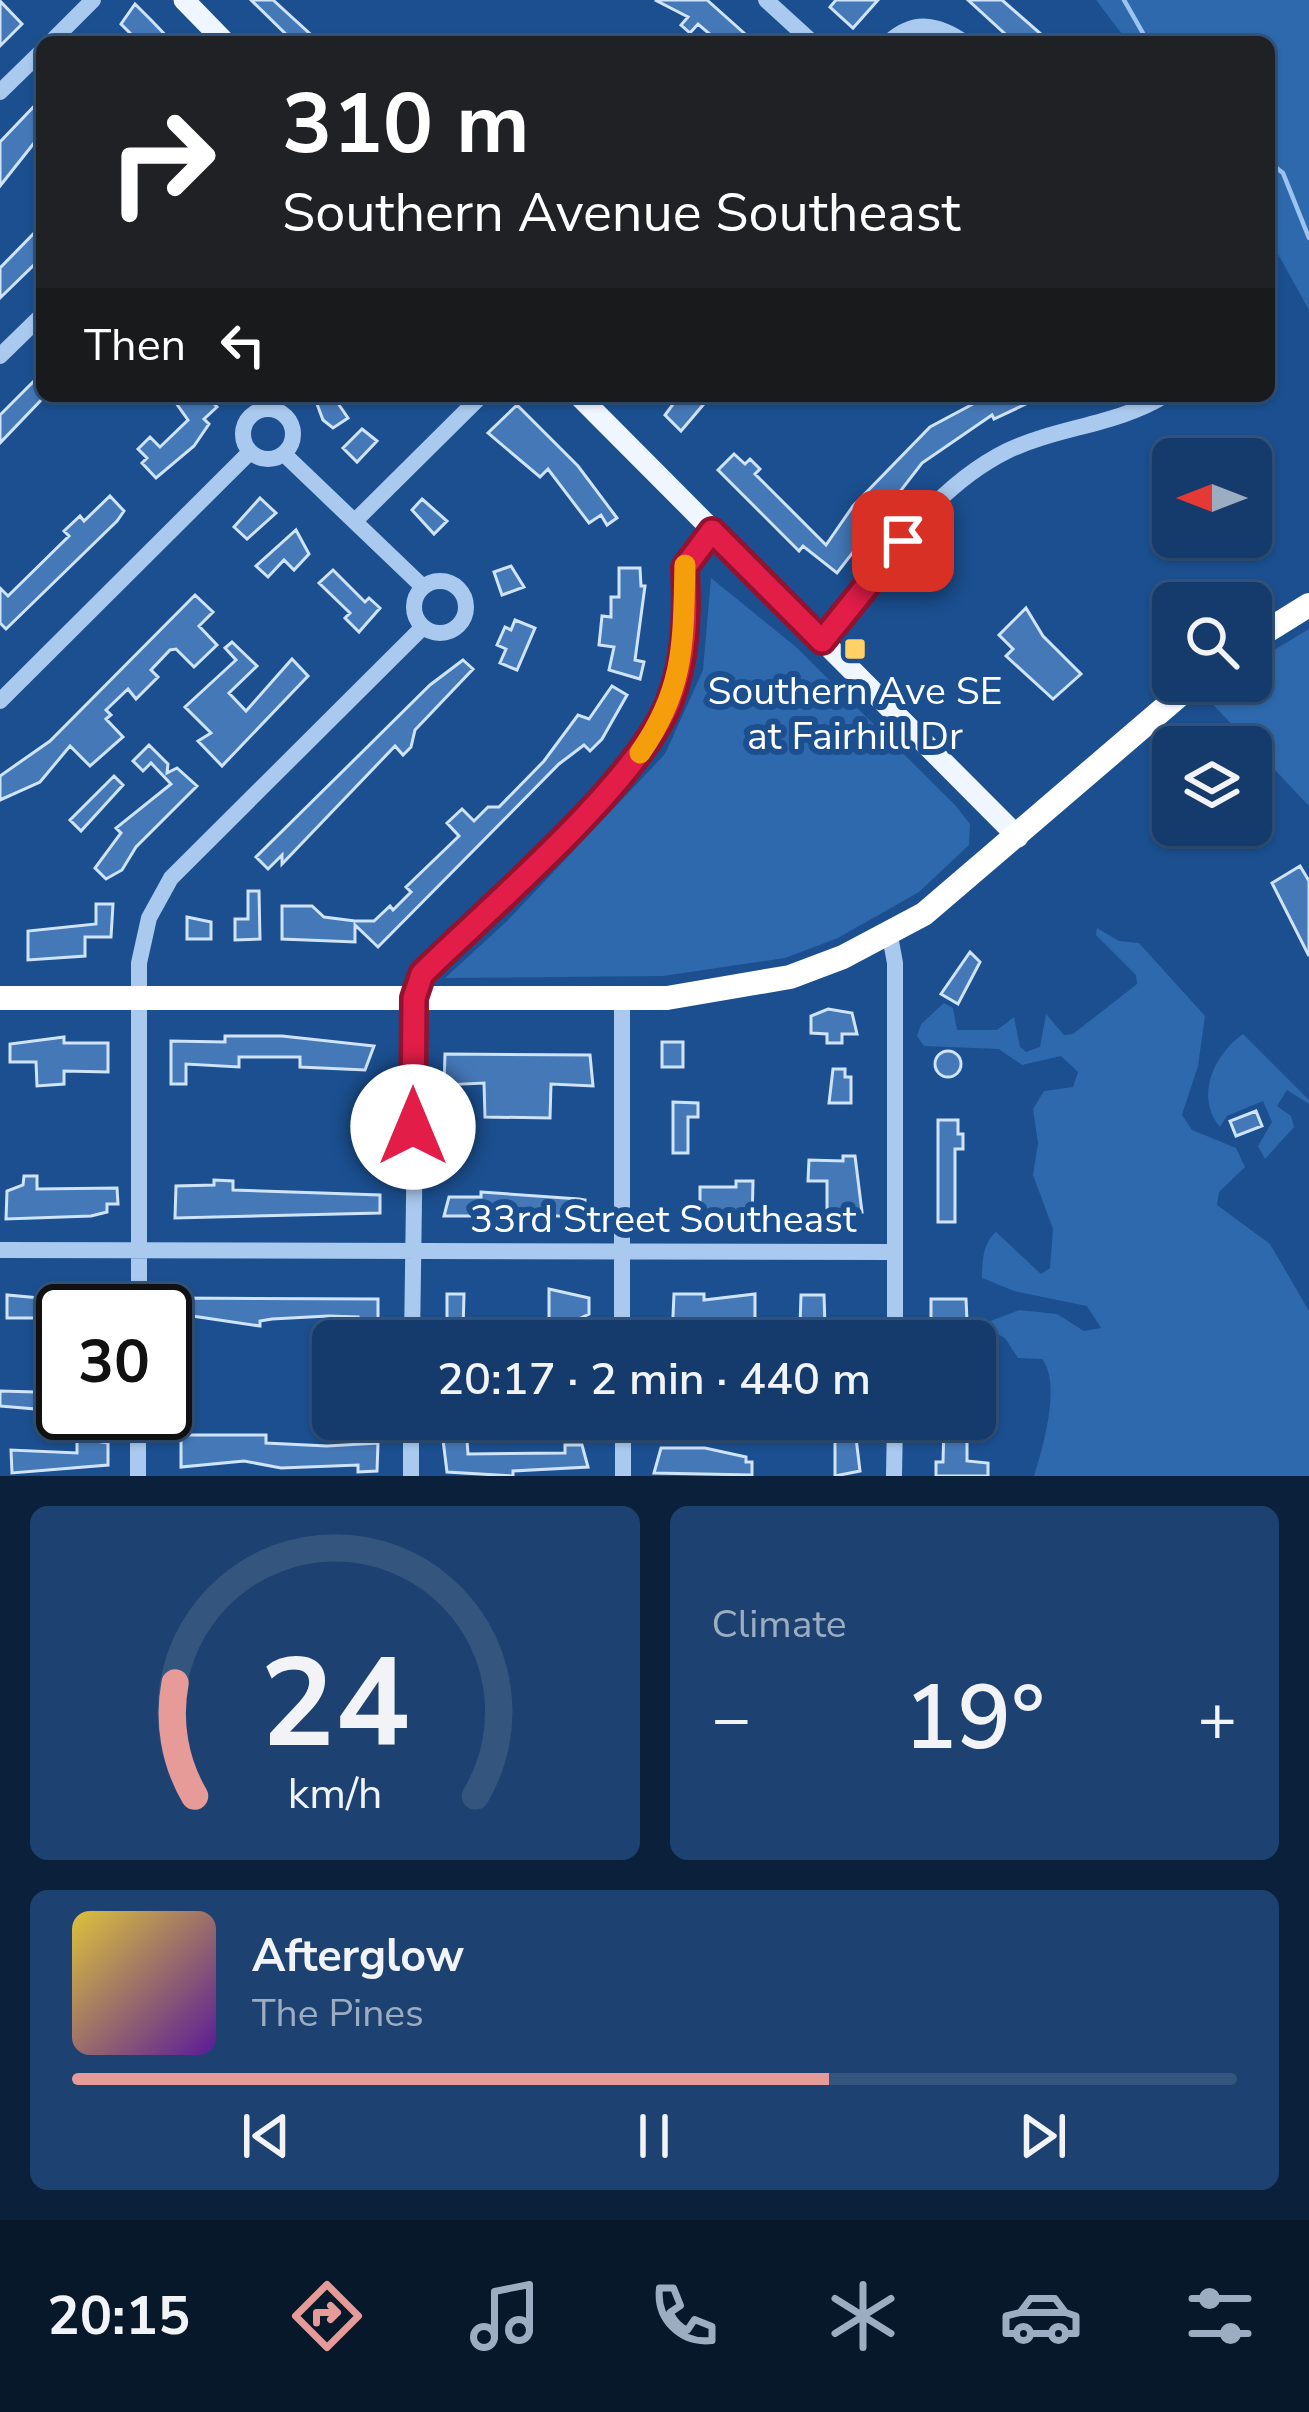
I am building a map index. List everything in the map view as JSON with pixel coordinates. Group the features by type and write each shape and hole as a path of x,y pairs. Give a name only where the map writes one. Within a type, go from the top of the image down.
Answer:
{"highway":[{"path":"1272,628 1309,605"},
{"path":"0,998 622,998 746,988 803,973 890,936 964,885 1172,702"}],"main road":[{"path":"184,0 219,36"},
{"path":"585,402 1018,837"}],"street":[{"path":"57,36 93,0"},
{"path":"766,0 805,36"},
{"path":"897,36 908,28 928,26 950,36"},
{"path":"0,92 36,57"},
{"path":"0,356 36,321"},
{"path":"355,521 475,402"},
{"path":"822,641 946,493 974,471 1044,436 1146,402"},
{"path":"268,409 290,422 293,439 284,454 267,460 250,452 244,426 251,415 268,409"},
{"path":"0,701 250,452"},
{"path":"284,454 423,587"},
{"path":"412,1320 414,998 422,974 619,778 650,740 684,653 685,567 712,531"},
{"path":"449,582 463,594 466,612 449,632 423,627 414,603 423,587 449,582"},
{"path":"139,1284 139,998 144,935 171,878 423,627"},
{"path":"890,936 895,963 895,1320"},
{"path":"622,998 622,1320"},
{"name":"33rd Street Southeast","path":"0,1250 895,1252"},
{"path":"138,1440 138,1476"},
{"path":"411,1440 411,1476"},
{"path":"622,1440 622,1476"},
{"path":"894,1476 895,1440"}],"shaded area":[{"path":"1096,0 1309,0 1309,310 1275,249 1275,36 1123,36"},
{"path":"711,578 796,647 955,805 970,824 969,845 919,892 838,938 785,958 663,976 445,978 506,922 665,754 703,670"},
{"path":"1309,629 1309,806 1272,767 1272,726 1233,726 1211,702 1272,702 1272,651"},
{"path":"1097,928 1119,941 1139,943 1205,1016 1198,1066 1182,1115 1192,1130 1236,1148 1245,1167 1219,1192 1217,1205 1270,1244 1309,1311 1309,1476 1034,1476 1049,1417 1048,1370 1042,1359 1018,1358 1005,1338 996,1333 993,1320 1019,1310 1057,1314 1084,1331 1101,1328 1087,1306 1014,1291 982,1278 983,1259 996,1232 1041,1274 1050,1268 1053,1229 1033,1175 1038,1143 1033,1109 1044,1091 1073,1087 1078,1072 1061,1056 1022,1065 999,1049 924,1046 917,1036 921,1024 944,1003 953,1008 957,1030 997,1030 1014,1017 1020,1047 1026,1052 1040,1047 1046,1014 1064,1035 1073,1034 1137,984 1136,975 1096,935"},
{"path":"1243,1034 1309,1100 1309,1104 1287,1090 1277,1106 1291,1116 1294,1127 1265,1159 1258,1146 1272,1122 1263,1101 1227,1116 1220,1127 1209,1103 1216,1065"}],"building":[{"path":"251,0 273,0 312,36 288,36"},
{"path":"655,0 707,0 747,36 712,36 698,24 690,33 681,25 688,17"},
{"path":"836,0 878,0 853,28 830,7"},
{"path":"968,0 1002,0 1043,36 1007,36"},
{"path":"0,1 22,24 0,46"},
{"path":"135,4 166,36 133,36 121,24"},
{"path":"36,104 36,141 0,186 0,142"},
{"path":"36,231 36,263 0,298 0,268"},
{"path":"36,379 39,402 0,443 0,415"},
{"path":"175,402 212,402 217,407 204,419 209,424 194,446 156,478 142,463 147,458 138,449 150,437 160,447 188,420"},
{"path":"316,402 337,402 348,418 333,428 323,420"},
{"path":"675,402 703,405 681,431 665,415"},
{"path":"977,402 1030,402 994,419 992,415 922,463 837,573 803,546 799,551 718,470 734,454 745,464 750,459 760,469 755,474 826,545 853,506 930,427"},
{"path":"517,405 578,466 617,518 607,525 601,515 589,523 548,469 540,477 488,433"},
{"path":"362,429 377,441 357,462 343,448"},
{"path":"110,496 124,511 117,521 6,629 0,623 0,588 8,596 69,536 64,531 80,516 84,521"},
{"path":"260,498 276,513 247,539 234,527"},
{"path":"422,499 447,521 434,534 412,510"},
{"path":"296,530 309,554 294,570 284,560 268,577 256,566"},
{"path":"511,566 524,587 502,595 494,572"},
{"path":"619,568 640,568 641,586 645,586 635,660 644,662 640,679 609,670 614,647 599,645 602,616 611,617 611,597 619,597"},
{"path":"333,570 365,602 369,598 380,608 359,632 345,618 350,613 319,583"},
{"path":"195,595 213,612 199,626 217,645 194,667 176,649 170,650 151,670 158,677 136,699 128,689 106,710 111,715 106,719 123,737 90,766 70,746 40,782 0,800 0,776 50,741"},
{"path":"1026,608 1043,636 1081,674 1053,699 1006,656 1013,649 999,635"},
{"path":"515,620 535,628 517,670 500,663 506,649 497,645 505,627 511,630"},
{"path":"232,642 257,666 229,693 246,711 292,659 308,676 222,766 198,741 211,733 185,707 236,660 225,648"},
{"path":"463,660 473,669 415,730 411,747 403,755 395,746 282,864 282,855 268,869 256,857 430,685"},
{"path":"612,686 627,695 602,739 590,751 584,745 559,764 378,947 355,925 355,942 282,939 282,906 312,906 324,917 355,921 374,921 390,906 393,910 411,892 406,887 459,836 447,823 462,809 474,821 488,807 499,807 544,761 578,715 589,719"},
{"path":"149,745 168,764 167,773 177,768 197,786 136,847 122,870 106,879 95,868 121,833 116,828 171,784 151,763 143,771 133,761"},
{"path":"114,776 123,785 81,831 70,820"},
{"path":"1300,866 1309,881 1309,956 1272,883"},
{"path":"248,891 259,891 260,939 235,940 235,919 248,919"},
{"path":"96,904 113,904 111,937 85,937 85,956 28,960 28,931 96,924"},
{"path":"187,917 211,922 211,939 187,939"},
{"path":"970,952 980,962 958,1004 941,994"},
{"path":"828,1009 852,1013 857,1034 842,1034 842,1043 827,1043 827,1034 811,1033 811,1016"},
{"path":"225,1036 282,1036 374,1046 365,1070 300,1067 300,1057 239,1057 239,1067 186,1064 186,1084 171,1084 171,1041 225,1042"},
{"path":"64,1037 64,1043 108,1043 108,1072 64,1071 64,1084 37,1086 36,1062 10,1062 10,1044"},
{"path":"662,1042 683,1042 683,1067 662,1067"},
{"path":"948,1051 961,1064 948,1077 935,1064"},
{"path":"445,1054 590,1055 593,1086 551,1084 550,1118 485,1117 484,1083 444,1085"},
{"path":"833,1069 845,1069 845,1077 851,1077 851,1103 829,1103"},
{"path":"673,1102 698,1103 698,1117 688,1117 688,1153 673,1153"},
{"path":"1256,1111 1262,1126 1236,1136 1230,1121"},
{"path":"938,1120 958,1120 958,1134 963,1134 963,1149 955,1149 955,1222 938,1222"},
{"path":"843,1156 855,1156 862,1212 827,1211 827,1181 808,1181 809,1160 843,1161"},
{"path":"24,1176 37,1176 37,1189 117,1188 118,1204 107,1204 107,1212 91,1216 6,1219 7,1191 23,1185"},
{"path":"214,1180 233,1181 233,1190 380,1195 380,1213 175,1218 176,1186 214,1185"},
{"path":"736,1181 753,1181 752,1223 700,1219 700,1187 736,1187"},
{"path":"481,1192 585,1200 584,1216 444,1216 449,1197 481,1197"},
{"path":"549,1289 589,1298 589,1314 579,1320 549,1319"},
{"path":"447,1294 464,1294 463,1320 447,1320"},
{"path":"674,1294 704,1294 704,1300 755,1294 755,1320 673,1320"},
{"path":"7,1295 36,1298 36,1318 7,1318"},
{"path":"801,1295 824,1295 825,1320 800,1320"},
{"path":"192,1298 378,1299 378,1320 328,1316 272,1319 260,1321 260,1326 192,1316"},
{"path":"931,1299 966,1299 967,1320 931,1320"},
{"path":"0,1391 35,1392 36,1409 0,1406"},
{"path":"192,1435 266,1435 266,1443 327,1446 378,1443 377,1471 358,1472 358,1465 281,1468 244,1461 181,1467 181,1440 192,1440"},
{"path":"77,1440 108,1443 108,1465 12,1473 11,1450 77,1453"},
{"path":"443,1440 467,1440 468,1454 565,1453 565,1445 582,1445 588,1467 513,1471 513,1476 447,1472"},
{"path":"835,1440 856,1440 860,1471 835,1476"},
{"path":"944,1440 967,1440 967,1461 988,1463 988,1476 936,1476 936,1462 943,1462"},
{"path":"661,1448 705,1448 746,1457 746,1462 752,1462 752,1475 654,1473"}],"waterway":[{"path":"1124,0 1145,36"},
{"path":"1275,167 1283,173 1309,238"}],"slow traffic":[{"path":"640,753 662,718 680,670 687,626 685,565"}],"place":[{"name":"Southern Ave SE at Fairhill Dr","path":"855,649"}],"route":[{"path":"413,1127 414,998 422,974 619,778 650,740 684,653 685,567 690,554 712,531 822,641 903,541"}]}
